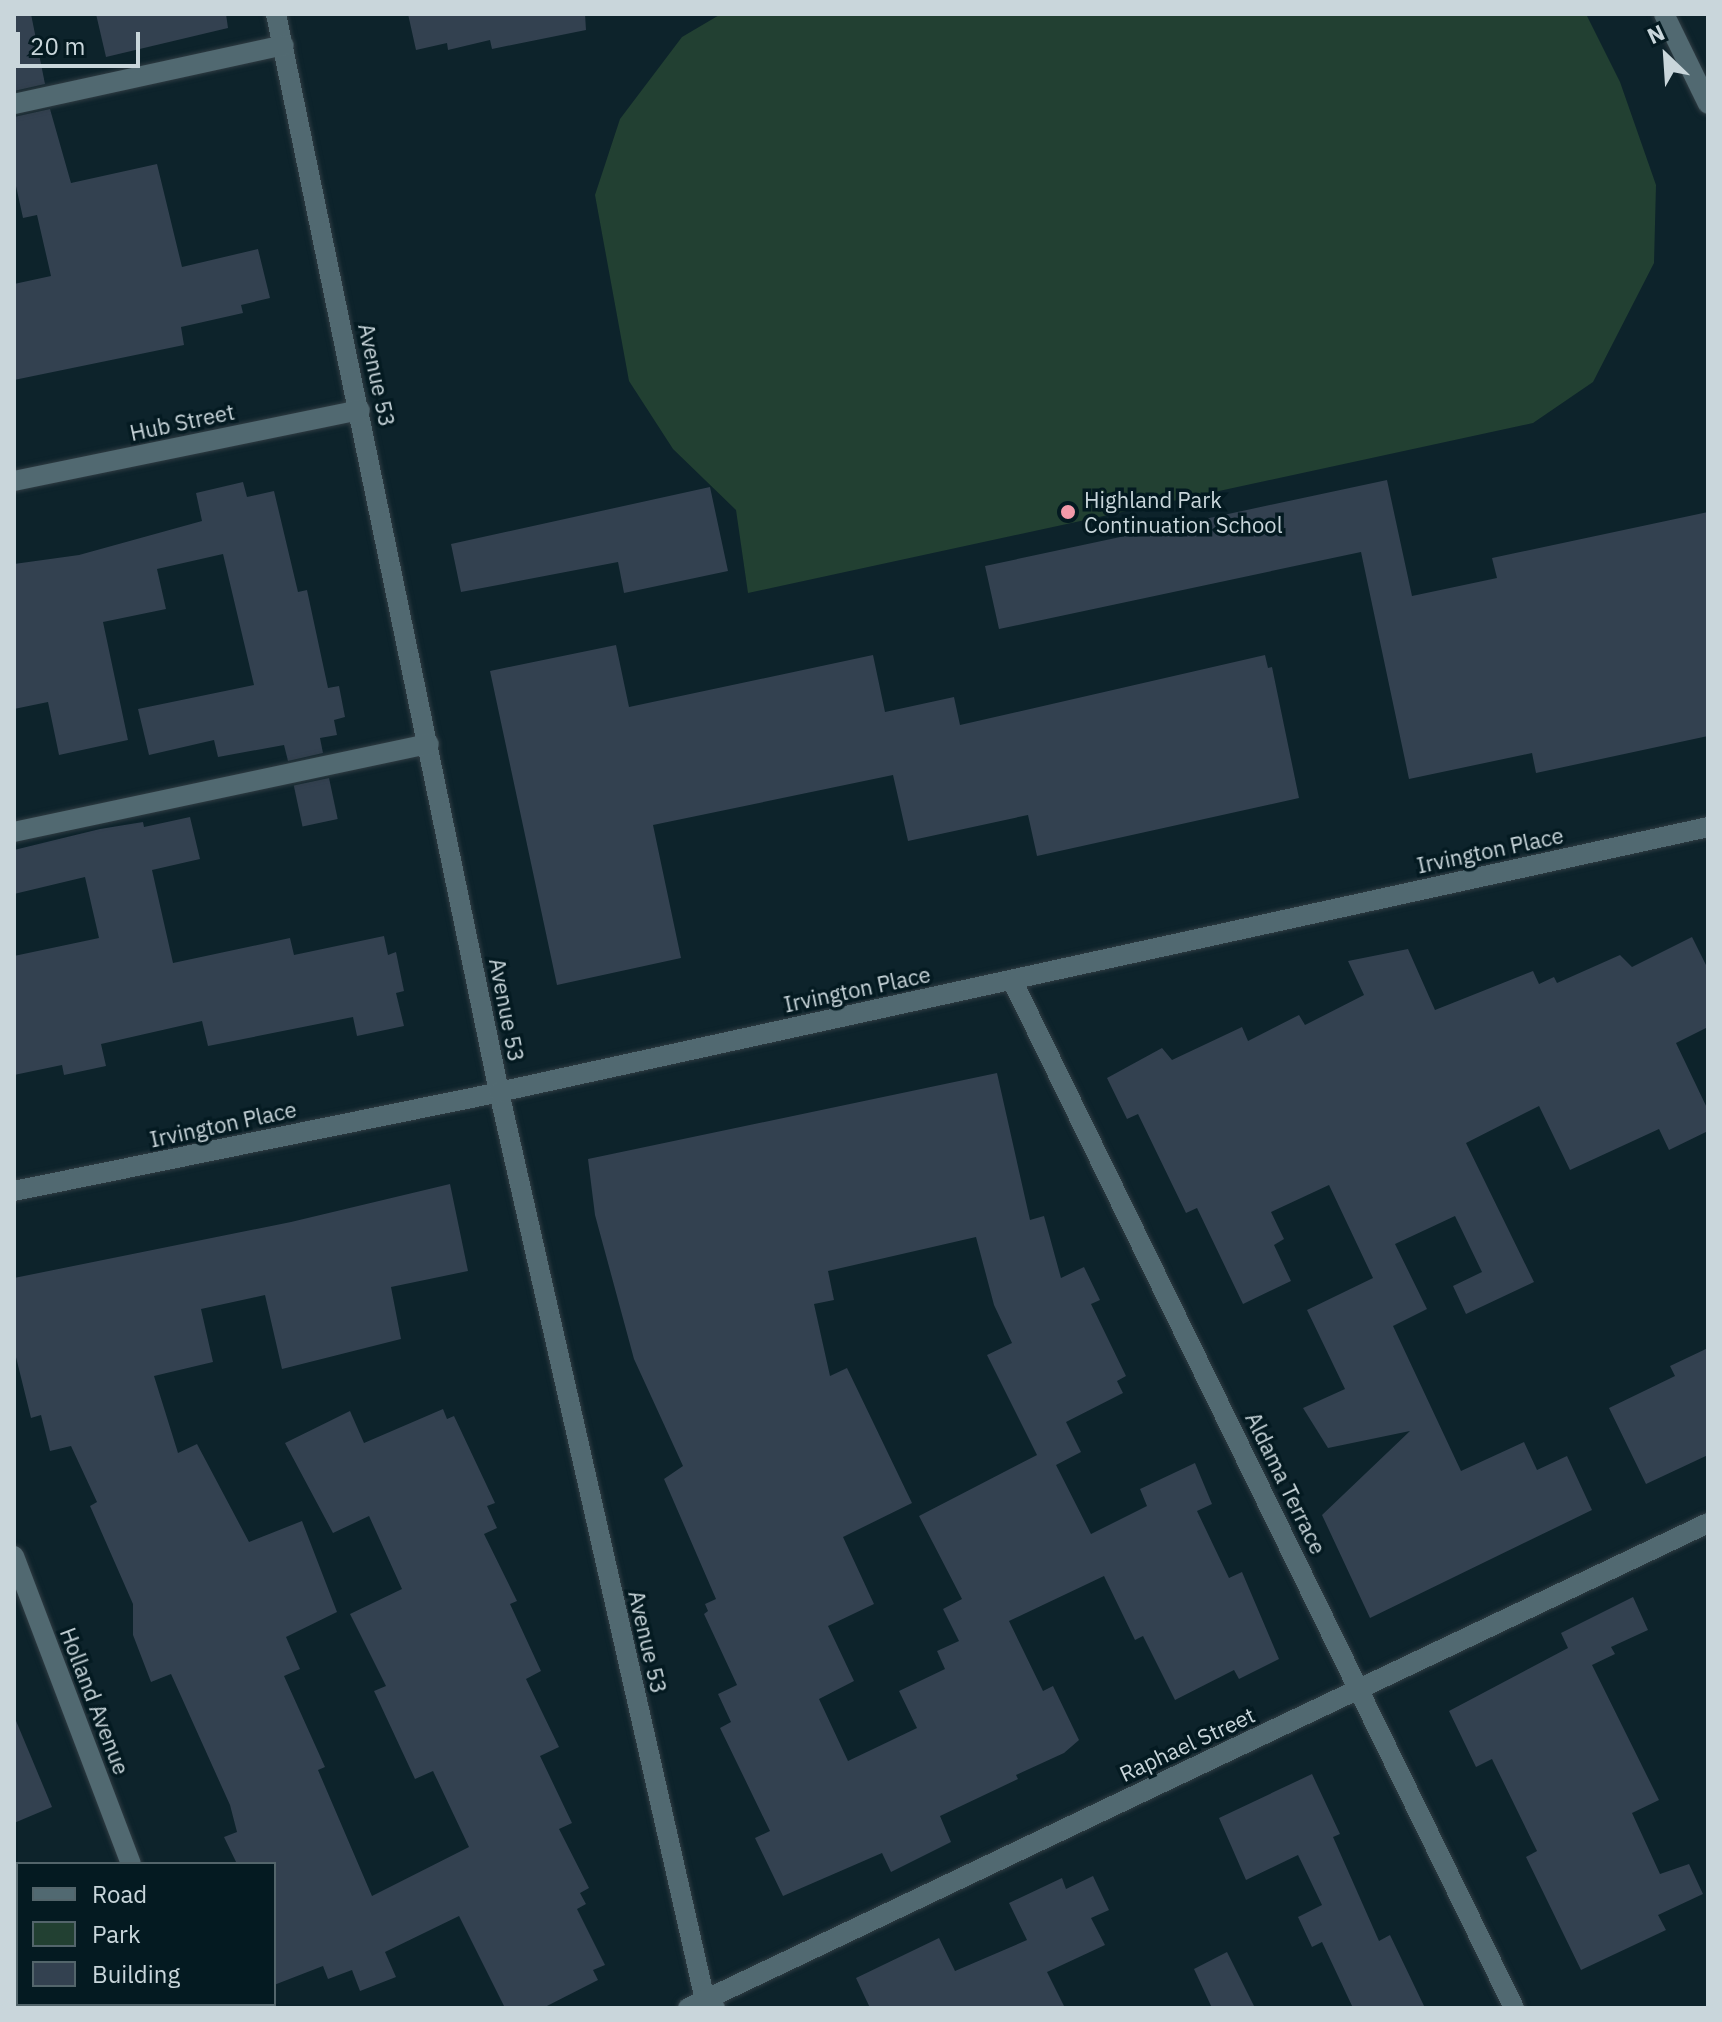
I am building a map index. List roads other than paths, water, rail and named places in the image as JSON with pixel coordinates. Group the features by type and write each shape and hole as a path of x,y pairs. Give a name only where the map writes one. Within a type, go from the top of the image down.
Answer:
{"street":[{"name":"Avenue 53","path":"276,14 499,1092 702,2005"},
{"path":"1664,14 1708,104"},
{"path":"14,104 284,45"},
{"name":"Hub Street","path":"14,481 360,410"},
{"path":"14,832 429,744"},
{"name":"Irvington Place","path":"14,1191 499,1092 1708,827"},
{"name":"Aldama Terrace","path":"1012,980 1514,2008"},
{"name":"Raphael Street","path":"702,2005 1708,1523"},
{"name":"Holland Avenue","path":"14,1556 130,1862"}],"place":[{"name":"Highland Park Continuation School","path":"1068,512"}]}
